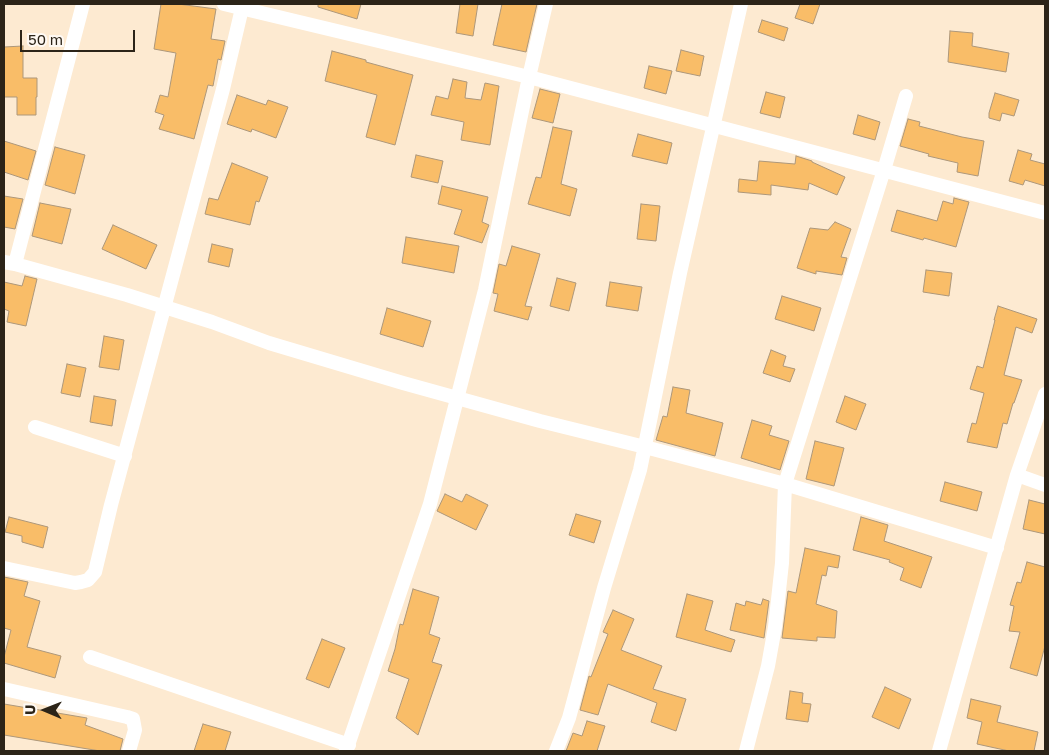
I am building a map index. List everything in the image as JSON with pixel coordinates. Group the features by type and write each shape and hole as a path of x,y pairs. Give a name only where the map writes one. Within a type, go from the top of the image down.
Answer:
{"street":[{"path":"83,4 10,263 127,295 269,343 540,422 645,447 785,484 997,548"},
{"path":"224,4 242,6 529,77 1045,213"},
{"path":"90,657 348,748 430,504 485,290 546,4"},
{"path":"556,751 569,718 604,588 640,470 680,273 741,4"},
{"path":"4,568 74,582 88,580 95,572 224,89 242,6"},
{"path":"746,751 768,666 775,627 782,563 785,484 906,96"},
{"path":"939,751 1018,476 1045,394"},
{"path":"35,427 125,456"},
{"path":"1018,476 1045,485"},
{"path":"4,690 127,717 133,720 135,730 130,751"}],"building":[{"path":"161,4 178,4 216,9 211,39 225,41 221,60 218,59 213,86 208,85 194,139 159,129 164,115 155,112 160,95 168,97 176,53 154,49"},
{"path":"318,4 361,4 357,19 318,7"},
{"path":"460,4 478,4 473,36 456,33"},
{"path":"502,4 537,4 526,52 493,45"},
{"path":"800,4 820,4 813,24 795,18"},
{"path":"762,20 788,28 784,41 758,32"},
{"path":"950,31 973,33 972,46 1009,53 1006,72 948,62"},
{"path":"23,46 23,78 37,78 36,115 17,115 17,97 4,97 4,47"},
{"path":"681,50 704,56 700,76 676,71"},
{"path":"332,51 413,75 395,145 366,137 377,95 325,81"},
{"path":"649,66 672,71 666,94 644,88"},
{"path":"453,79 467,82 465,98 481,100 485,83 499,86 490,145 461,140 464,122 431,115 436,96 448,99"},
{"path":"540,89 560,94 553,123 532,118"},
{"path":"766,92 785,97 780,118 760,113"},
{"path":"995,93 1019,100 1014,116 1002,113 1000,121 989,118"},
{"path":"237,95 266,105 268,100 288,107 276,138 252,129 251,132 227,124"},
{"path":"858,115 880,122 875,140 853,134"},
{"path":"908,119 920,122 919,126 984,141 978,176 957,172 958,163 928,156 929,154 900,146"},
{"path":"553,127 572,131 561,184 577,189 570,216 528,204 536,177 541,178"},
{"path":"638,134 672,143 667,164 632,156"},
{"path":"4,141 36,151 28,180 4,172"},
{"path":"55,147 85,155 75,194 45,185"},
{"path":"1018,150 1032,154 1030,160 1045,164 1045,186 1025,180 1023,185 1009,181"},
{"path":"416,155 443,161 438,183 411,177"},
{"path":"796,156 812,161 845,177 837,195 809,183 808,190 771,185 771,195 738,192 739,179 757,181 759,161 795,164"},
{"path":"232,163 268,177 259,202 256,201 250,225 205,214 209,198 218,200"},
{"path":"442,186 488,197 482,222 489,225 482,243 454,234 462,210 438,204"},
{"path":"4,196 23,199 15,229 4,227"},
{"path":"954,198 969,202 956,247 891,231 897,210 937,221 943,201 953,204"},
{"path":"40,203 71,209 62,244 32,236"},
{"path":"641,204 660,206 656,241 637,239"},
{"path":"835,222 851,229 841,257 847,258 842,275 816,271 816,274 797,268 810,228 828,230"},
{"path":"113,225 157,245 146,269 102,249"},
{"path":"406,237 459,246 454,273 402,263"},
{"path":"212,244 233,249 229,267 208,262"},
{"path":"512,246 540,254 525,306 532,307 528,320 494,311 498,294 493,293 499,264 506,266"},
{"path":"926,270 952,273 949,296 923,292"},
{"path":"25,276 37,279 26,326 7,322 9,311 4,309 4,282 22,286"},
{"path":"557,278 576,283 569,311 550,306"},
{"path":"610,282 642,287 638,311 606,306"},
{"path":"782,296 821,308 814,331 775,319"},
{"path":"998,306 1037,319 1032,333 1016,327 1004,375 1022,380 1007,424 1003,423 997,448 967,442 972,423 976,424 984,393 970,389 977,366 983,368"},
{"path":"387,308 431,321 423,347 380,334"},
{"path":"104,336 124,340 119,370 99,367"},
{"path":"771,350 786,356 783,366 795,369 790,382 763,373"},
{"path":"67,364 86,368 80,397 61,393"},
{"path":"673,387 690,390 686,413 723,423 715,456 656,440 663,416 667,417"},
{"path":"94,396 116,400 112,426 90,422"},
{"path":"845,396 866,404 856,430 836,422"},
{"path":"752,420 772,426 769,435 789,441 780,470 741,458"},
{"path":"815,441 844,448 834,486 806,479"},
{"path":"945,482 982,492 977,511 940,501"},
{"path":"445,494 462,502 466,494 488,505 476,530 437,511"},
{"path":"1029,500 1045,504 1045,534 1023,529"},
{"path":"576,514 601,521 594,543 569,535"},
{"path":"9,517 48,527 43,548 22,542 22,536 5,532"},
{"path":"861,517 888,525 884,541 932,557 921,588 900,580 904,568 889,562 890,560 853,550"},
{"path":"805,548 840,556 838,568 828,566 826,576 822,575 816,604 837,611 835,638 817,637 817,641 782,638 788,591 796,593"},
{"path":"1027,562 1045,567 1045,646 1037,676 1010,668 1020,632 1009,631 1014,606 1010,605 1017,582 1021,583"},
{"path":"4,577 28,582 24,596 40,601 27,647 61,656 55,678 4,663 11,630 4,628"},
{"path":"413,589 439,597 429,634 440,638 432,662 442,665 418,735 396,718 409,679 388,671 400,624 403,625"},
{"path":"687,594 713,601 705,630 735,640 731,652 676,637"},
{"path":"763,599 769,601 764,638 730,630 736,603 745,606 746,601 761,605"},
{"path":"613,610 634,619 621,650 662,666 653,689 686,699 676,731 651,722 657,703 608,684 598,715 580,710 589,676 591,677 608,634 603,632"},
{"path":"322,639 345,648 329,688 306,679"},
{"path":"885,687 911,699 899,729 872,717"},
{"path":"790,691 803,693 802,703 811,704 808,722 786,719"},
{"path":"971,699 1001,706 997,722 1038,732 1034,751 1009,751 977,744 982,722 967,718"},
{"path":"4,704 87,718 85,725 123,739 120,751 100,751 4,735"},
{"path":"587,721 605,726 597,751 566,751 573,733 582,736"},
{"path":"203,724 231,732 225,751 194,751"}]}
